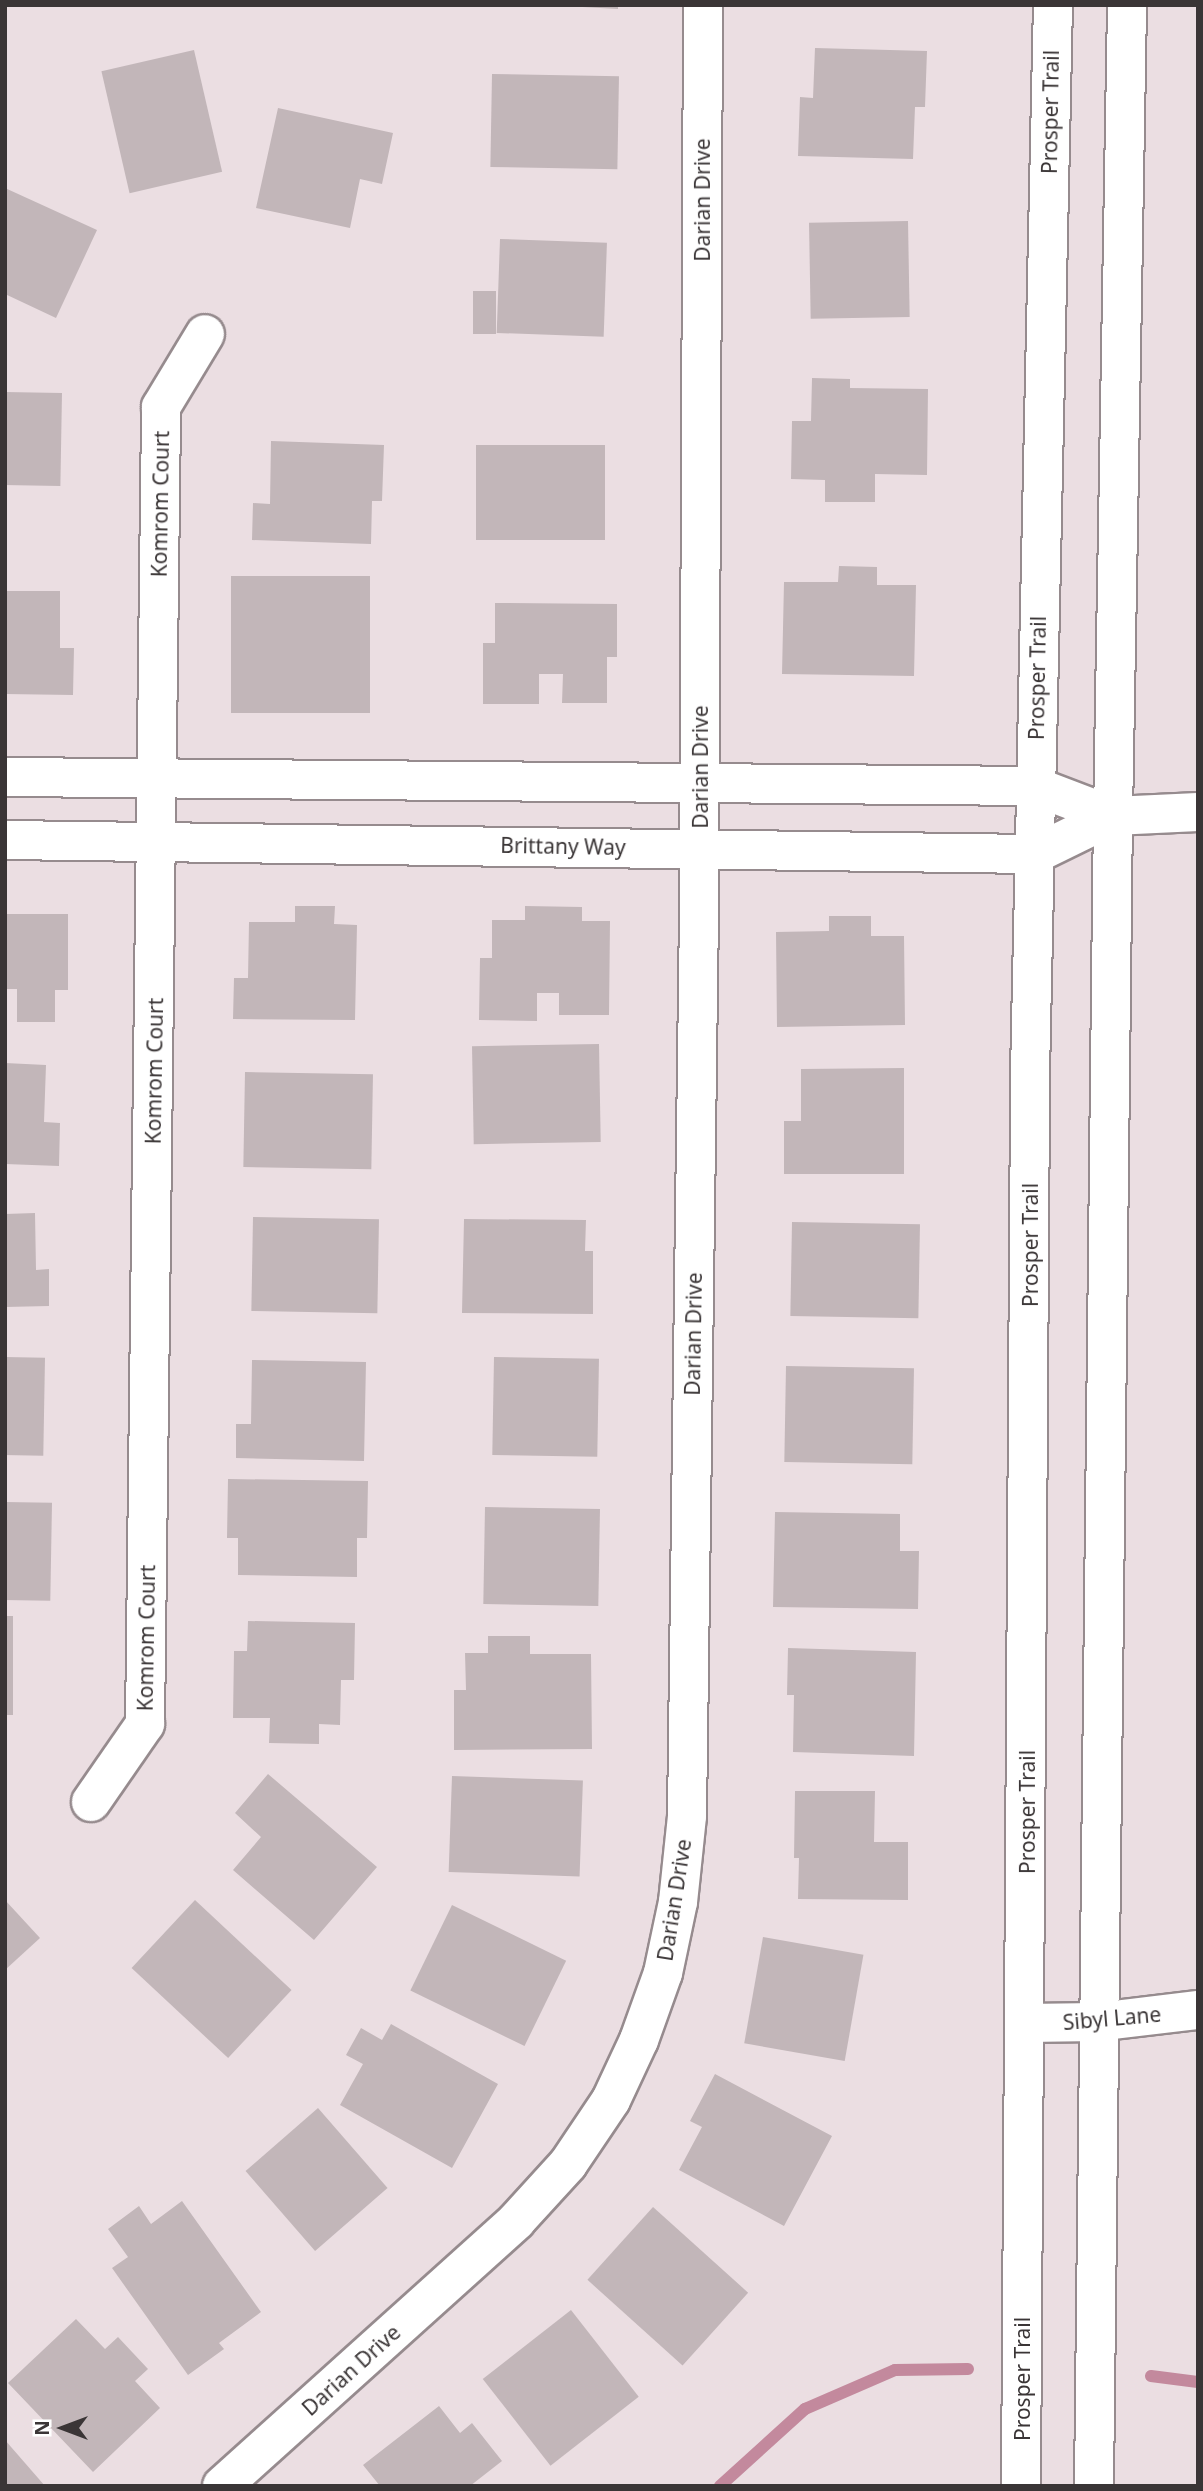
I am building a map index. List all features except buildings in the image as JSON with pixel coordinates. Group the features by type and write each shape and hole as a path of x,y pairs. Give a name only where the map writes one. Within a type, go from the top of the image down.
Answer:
{"street":[{"name":"Darian Drive","path":"222,2486 516,2221 568,2164 611,2100 639,2040 663,1973 678,1902 687,1815 699,848 703,5"},
{"name":"Prosper Trail","path":"1021,2486 1030,1074 1034,786 1053,5"},
{"path":"1094,2486 1097,2022 1113,816 1127,5"},
{"name":"Komrom Court","path":"91,1802 145,1724 161,407 205,334"},
{"name":"Brittany Way","path":"5,777 1034,786 1113,816"},
{"name":"Brittany Way","path":"5,840 1035,854 1113,816 1198,812"},
{"name":"Sibyl Lane","path":"1026,2023 1097,2022 1198,2010"}],"waterway":[{"path":"720,2486 805,2409 895,2370 968,2369"},
{"path":"1151,2376 1198,2382"}]}
